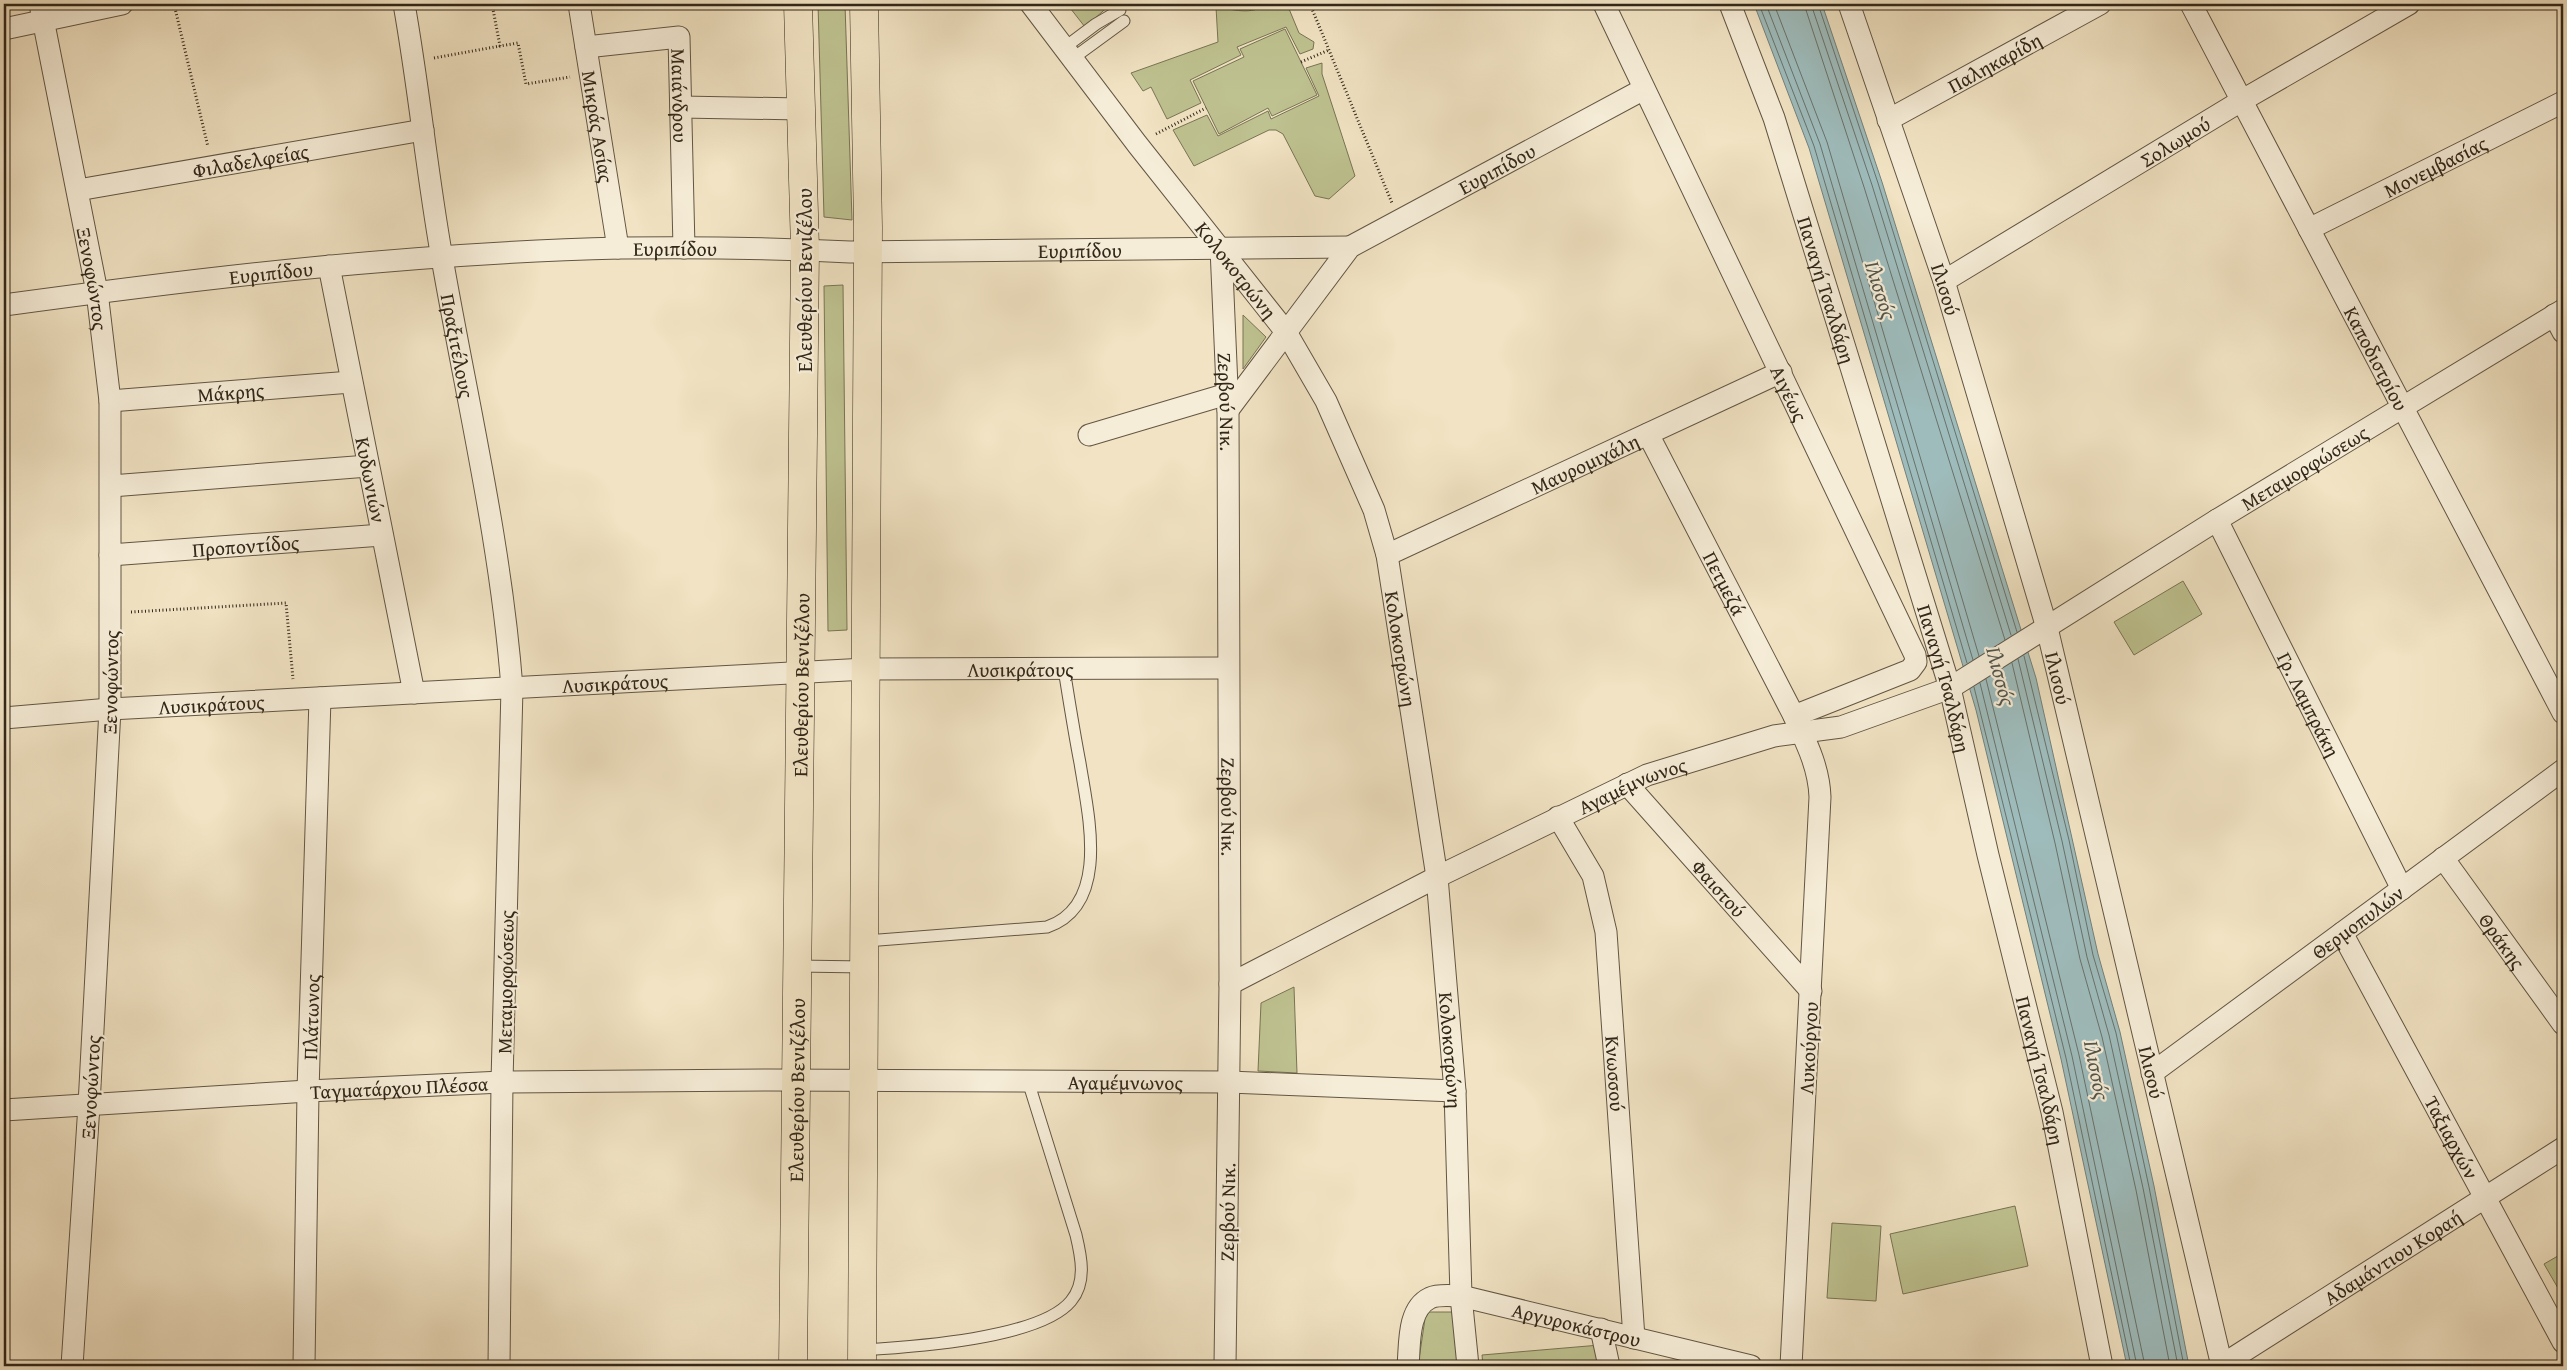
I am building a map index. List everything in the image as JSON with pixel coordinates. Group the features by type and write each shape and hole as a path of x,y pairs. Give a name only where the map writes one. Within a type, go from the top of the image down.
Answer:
{"main road":[{"name":"Ελευθερίου Βενιζέλου","path":"793,1366 806,249 798,4"},
{"path":"862,1358 868,251 864,4"}],"street":[{"path":"4,29 41,12 122,4"},
{"name":"Πραξιτέλους","path":"404,4 442,257 486,493 508,632 512,688"},
{"name":"Μικράς Ασίας","path":"579,4 618,248"},
{"name":"Κολοκοτρώνη","path":"1031,4 1137,144 1286,332 1326,401 1374,510 1387,555 1437,877 1455,1091 1462,1296 1468,1366"},
{"name":"Αιγέως","path":"1604,4 1781,372 1916,660 1910,670 1798,724"},
{"name":"Παναγή Τσαλδάρη","path":"1730,4 1774,118 1956,684 1988,855 2052,1112 2102,1366"},
{"name":"Ιλισού","path":"1849,4 1944,281 2038,633 2152,1073 2222,1366"},
{"name":"Παληκαρίδη","path":"1888,120 2100,4"},
{"name":"Καποδιστρίου","path":"2191,4 2563,712"},
{"name":"Σολωμού","path":"1944,281 2241,101 2409,4"},
{"name":"Ξενοφώντος","path":"41,12 97,292 110,401 110,709 89,1105 72,1366"},
{"name":"Μαιάνδρου","path":"586,47 680,37 684,248"},
{"name":"Ευριπίδου","path":"1228,402 1286,332 1350,247 1644,89"},
{"name":"Μονεμβασίας","path":"2308,229 2563,102"},
{"path":"681,107 801,108"},
{"name":"Φιλαδελφείας","path":"78,190 423,130"},
{"name":"Ευριπίδου","path":"4,305 97,292 329,266 442,257 618,248 868,251 1350,247"},
{"name":"Ζερβού Νικ.","path":"1221,248 1228,402 1230,984 1225,1366"},
{"name":"Κυδωνιών","path":"329,266 414,693"},
{"name":"Μεταμορφώσεως","path":"2038,633 2402,406 2560,319"},
{"name":"Μαυρομιχάλη","path":"1387,555 1781,372"},
{"name":"Μάκρης","path":"110,401 351,382"},
{"path":"1089,435 1228,402"},
{"name":"Πετμεζά","path":"1648,434 1798,724"},
{"path":"111,486 368,466"},
{"name":"Γρ. Λαμπράκη","path":"2217,520 2402,888"},
{"name":"Προποντίδος","path":"110,555 382,535"},
{"name":"Αγαμέμνωνος","path":"1230,984 1437,877 1647,775 1774,736 1798,724 1841,727 1956,684 2038,633"},
{"name":"Λυσικράτους","path":"4,718 110,709 866,669 1228,668"},
{"name":"Μεταμορφώσεως","path":"499,1366 502,1082 512,688"},
{"name":"Πλάτωνος","path":"304,1366 308,1090 320,698"},
{"name":"Λυκούργου","path":"1790,1366 1811,990 1820,787 1815,763 1798,724"},
{"name":"Θερμοπυλών","path":"2152,1073 2563,770"},
{"name":"Φαιστού","path":"1627,784 1811,990"},
{"name":"Κνωσσού","path":"1558,817 1593,876 1606,932 1634,1338"},
{"name":"Θράκης","path":"2444,858 2563,1024"},
{"name":"Ταξιαρχών","path":"2342,933 2563,1342"},
{"name":"Αγαμέμνωνος","path":"795,1080 1229,1082 1455,1091"},
{"name":"Ταγματάρχου Πλέσσα","path":"4,1110 308,1090 502,1082 795,1080"},
{"name":"Αδαμάντιου Κοραή","path":"2222,1366 2563,1148"},
{"path":"1408,1366 1412,1328 1415,1315 1421,1305 1431,1298 1462,1296"},
{"name":"Αργυροκάστρου","path":"1462,1296 1751,1366"},
{"path":"1601,1329 1609,1366"}],"lane":[{"path":"1068,53 1122,16"},
{"path":"797,966 865,954 1047,928 1061,923 1074,911 1085,890 1090,866 1090,835 1064,668"},
{"path":"862,1358 917,1346 1011,1330 1052,1316 1072,1301 1081,1281 1081,1256 1076,1234 1028,1081"}],"path":[{"path":"174,4 212,166"},
{"path":"492,4 500,46"},
{"path":"1221,4 1247,8 1258,4"},
{"path":"1310,4 1399,219"},
{"path":"414,62 518,43 526,84 590,73"},
{"path":"1301,62 1329,50"},
{"path":"1137,144 1206,108"},
{"path":"111,613 286,603 295,699"}],"green space":[{"path":"818,4 845,4 852,220 824,217"},
{"path":"1067,4 1111,4 1085,27"},
{"path":"1266,4 1287,4 1299,33 1314,42 1313,49 1300,54 1286,27 1237,47 1241,55 1190,80 1201,103 1167,119 1151,87 1143,91 1131,73 1218,42 1216,7 1248,11 1255,10"},
{"path":"1285,29 1317,95 1272,116 1268,108 1219,134 1193,81 1244,57 1240,49"},
{"path":"1322,63 1322,74 1355,176 1329,199 1315,196 1283,134 1276,130 1269,130 1194,166 1173,130 1207,115 1218,136 1268,111 1271,119 1319,96 1306,68"},
{"path":"843,285 847,630 828,631 824,286"},
{"path":"1243,315 1266,337 1243,369"},
{"path":"2183,581 2202,614 2134,655 2114,622"},
{"path":"1294,987 1297,1073 1258,1071 1261,1003"},
{"path":"2015,1206 2028,1266 1903,1294 1890,1234"},
{"path":"1832,1223 1881,1226 1876,1301 1827,1298"},
{"path":"2563,1253 2563,1295 2562,1295 2544,1264"},
{"path":"1426,1312 1459,1312 1461,1366 1418,1366"},
{"path":"1600,1345 1602,1366 1483,1366 1482,1355"}],"water":[{"name":"Ιλισσός","path":"1754,4 1822,4 1882,182 2036,678 2098,954 2120,1032 2154,1186 2189,1366 2127,1366 2061,1059 1976,710 1809,148"}]}
